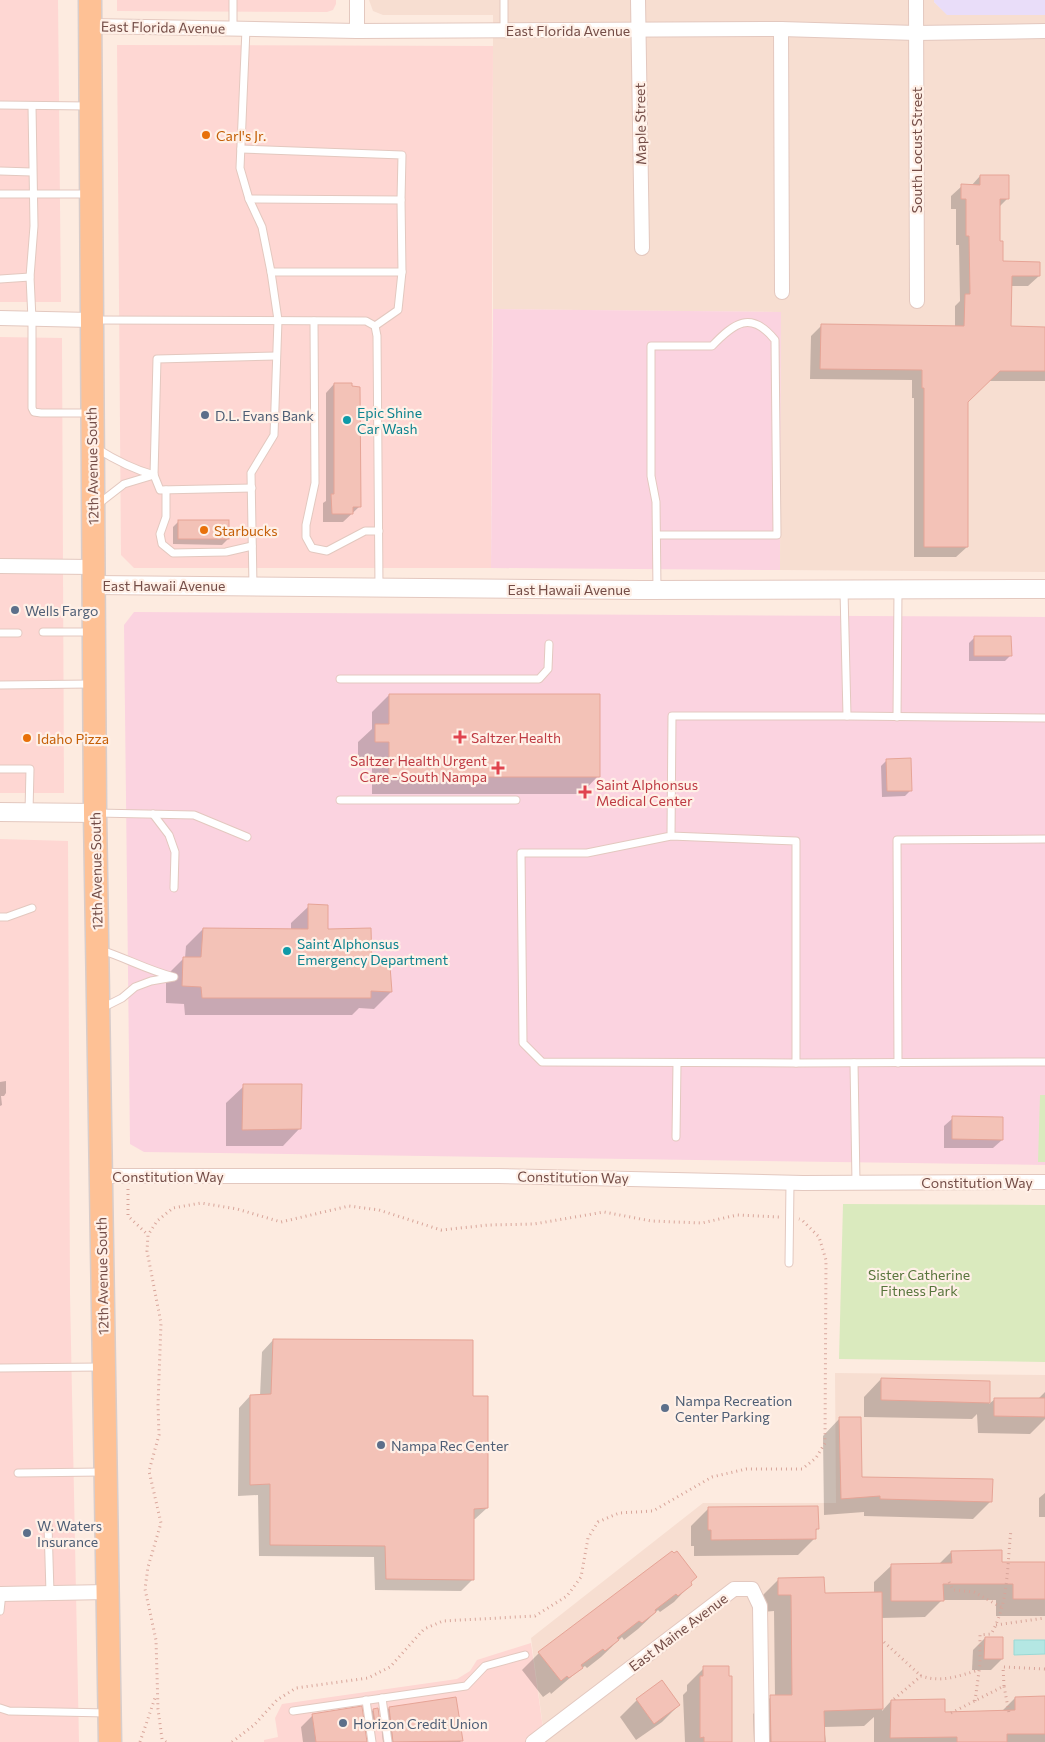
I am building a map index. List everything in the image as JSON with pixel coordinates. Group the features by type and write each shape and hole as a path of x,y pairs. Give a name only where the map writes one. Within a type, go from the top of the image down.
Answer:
{"main road":[{"name":"12th Avenue South","path":"90,0 95,813 110,1742"}],"street":[{"path":"357,0 357,31"},
{"name":"Maple Street","path":"638,0 642,248"},
{"name":"South Locust Street","path":"916,0 917,300"},
{"name":"East Florida Avenue","path":"90,26 357,31 781,29 916,33 1045,31"},
{"path":"781,29 782,292"},
{"path":"0,318 91,320"},
{"path":"0,566 93,576"},
{"name":"East Hawaii Avenue","path":"93,576 253,586 379,588 657,590 1045,589"},
{"path":"0,812 95,813"},
{"name":"Constitution Way","path":"100,1176 498,1176 790,1182 1045,1182"},
{"name":"East Maine Avenue","path":"533,1742 734,1590 752,1590 760,1606 762,1742"},
{"path":"1,1594 108,1592"}],"lane":[{"path":"233,0 240,28 240,168 249,199 262,227 278,320 274,435 251,473 253,586"},
{"path":"504,0 504,30"},
{"path":"0,105 91,106"},
{"path":"32,106 34,226 30,277 32,408 34,412 41,413 92,413"},
{"path":"241,149 402,155 402,272 398,310 375,326"},
{"path":"0,172 32,172"},
{"path":"0,194 91,194"},
{"path":"249,199 401,200"},
{"path":"271,272 402,272"},
{"path":"0,279 30,277"},
{"path":"91,320 278,320 366,322 375,326"},
{"path":"314,321 315,483 306,525 306,537 312,548 327,551 365,531 379,531"},
{"path":"657,535 777,535 775,340 766,329 750,322 738,324 727,331 712,346 650,346 651,476 656,502 657,590"},
{"path":"375,326 377,336 379,588"},
{"path":"252,488 160,490 154,475 157,359 276,356"},
{"path":"92,446 123,464 154,475"},
{"path":"93,508 124,484 154,475"},
{"path":"166,490 166,517 160,534 162,544 173,553 226,552 252,546"},
{"path":"844,590 847,716"},
{"path":"897,717 898,590"},
{"path":"43,632 94,632"},
{"path":"0,633 18,633"},
{"path":"340,679 540,679 548,669 549,644"},
{"path":"0,685 94,684"},
{"path":"671,836 672,716 1045,718"},
{"path":"0,769 30,769 29,812"},
{"path":"340,800 516,800"},
{"path":"95,813 194,815 247,837"},
{"path":"153,814 169,835 175,852 174,888"},
{"path":"796,1063 796,841 671,836 587,853 521,853 523,1043 542,1062 677,1063 796,1063 898,1063 1045,1062"},
{"path":"898,1063 897,840 1045,839"},
{"path":"0,917 7,917 32,908"},
{"path":"97,948 122,956 152,971 174,977 151,981 135,987 122,998 98,1010"},
{"path":"676,1137 677,1063"},
{"path":"854,1063 856,1182"},
{"path":"789,1263 790,1182"},
{"path":"0,1368 103,1367"},
{"path":"18,1473 105,1472"},
{"path":"48,1524 50,1593"},
{"path":"0,1611 1,1594"},
{"path":"293,1710 466,1686 485,1666 525,1655"},
{"path":"382,1698 388,1742"},
{"path":"366,1700 372,1742"},
{"path":"0,1708 9,1711 109,1713"}],"path":[{"path":"129,1176 128,1216 148,1235"},
{"path":"166,1742 162,1739 158,1709 156,1640 144,1589 160,1523 149,1470 159,1435 158,1405 161,1323 148,1251 148,1235 157,1222 173,1208 201,1203 237,1209 281,1222 350,1206 379,1210 442,1230 489,1225 534,1224 604,1212 651,1222 702,1223 737,1215 774,1216 802,1220 819,1237 826,1260 825,1443 816,1458 802,1469 746,1469 712,1477 654,1511 618,1513 598,1522 588,1538 581,1577 567,1596 543,1611 534,1616 443,1621 424,1629 390,1667 368,1678 296,1688 277,1700 254,1725 232,1742"},
{"path":"975,1701 979,1670 980,1635 991,1634 1002,1607 1011,1530"},
{"path":"949,1582 953,1590 974,1592 1002,1607"},
{"path":"996,1625 1045,1618"},
{"path":"884,1642 921,1676 932,1680 949,1679 979,1670"},
{"path":"1009,1714 1004,1686 1004,1667 1045,1669"},
{"path":"894,1699 921,1676"},
{"path":"950,1713 1004,1686"},
{"path":"140,1742 157,1692"}],"shaded area":[{"path":"0,0 58,0 61,302 0,302"},
{"path":"117,0 336,0 336,4 333,10 327,12 117,11"},
{"path":"369,0 934,0 948,15 1045,15 1045,572 780,570 781,312 493,309 493,15 383,15 373,11"},
{"path":"934,0 1045,0 1045,15 947,15"},
{"path":"117,45 493,46 491,568 134,568 121,555"},
{"path":"493,309 781,312 780,570 491,568"},
{"path":"0,337 62,338 64,793 0,793"},
{"name":"Saint Alphonsus Medical Center","path":"134,612 1045,617 1045,1165 144,1152 130,1144 124,625"},
{"path":"0,839 68,841 70,1294 79,1742 0,1742"},
{"path":"835,1373 1045,1375 1045,1742 545,1742 531,1638 703,1503 836,1503"},
{"path":"531,1643 545,1742 264,1742 264,1740 278,1737 275,1718 282,1704 457,1679 470,1671 477,1660"}],"green space":[{"path":"1040,1095 1045,1095 1045,1162 1038,1162"},
{"name":"Sister Catherine Fitness Park","path":"843,1204 1045,1205 1045,1362 839,1359"}],"water":[{"path":"1014,1640 1045,1640 1045,1654 1014,1655"}],"building":[{"path":"980,175 1009,175 1009,199 1000,199 1000,241 1003,241 1003,261 1040,262 1040,276 1012,276 1011,326 1045,327 1045,371 1000,371 968,402 968,547 924,547 924,388 922,388 922,370 820,369 821,324 964,326 965,294 970,294 969,236 966,236 966,199 961,199 961,184 980,185"},
{"name":"Epic Shine Car Wash","path":"334,383 352,383 352,386 360,387 361,507 353,507 353,514 332,514 331,494 334,494"},
{"name":"Starbucks","path":"178,520 229,520 229,539 178,539"},
{"path":"974,636 1011,636 1012,656 974,656"},
{"path":"389,694 600,694 600,777 389,777 389,742 375,742 375,724 389,724"},
{"path":"911,758 912,791 887,791 886,759"},
{"name":"Saint Alphonsus Emergency Department","path":"308,904 328,905 328,929 371,928 372,965 390,966 392,992 371,991 371,998 202,998 201,987 182,986 183,957 201,957 203,928 308,929"},
{"path":"243,1084 302,1084 301,1129 242,1130"},
{"path":"952,1116 1003,1117 1003,1140 952,1139"},
{"name":"Nampa Rec Center","path":"273,1339 473,1340 473,1396 488,1396 488,1508 474,1509 474,1580 386,1579 385,1546 270,1545 270,1484 250,1485 250,1395 271,1394"},
{"path":"881,1378 990,1381 990,1403 881,1400"},
{"path":"994,1398 1045,1398 1045,1417 994,1416"},
{"path":"839,1417 861,1417 862,1477 993,1479 992,1502 880,1499 880,1496 841,1499"},
{"path":"818,1506 819,1529 816,1529 816,1539 711,1540 711,1530 708,1530 708,1507"},
{"path":"1002,1550 1002,1562 1045,1562 1045,1599 1013,1599 1013,1584 943,1584 944,1601 891,1601 891,1564 952,1563 951,1551"},
{"path":"672,1551 674,1553 677,1551 697,1577 691,1582 692,1585 678,1596 676,1594 642,1623 639,1621 617,1638 619,1640 605,1651 603,1649 581,1665 583,1668 561,1681 538,1652"},
{"path":"824,1577 825,1593 882,1592 883,1709 824,1711 825,1742 771,1742 770,1695 792,1695 791,1595 778,1595 778,1578"},
{"path":"985,1637 1003,1637 1003,1659 984,1659"},
{"path":"703,1666 729,1666 729,1676 732,1676 732,1742 704,1742 704,1737 700,1738 700,1676 703,1676"},
{"path":"662,1680 680,1705 654,1724 636,1699"},
{"path":"1045,1696 1045,1734 1007,1734 1007,1742 957,1742 957,1737 890,1738 891,1700 945,1699 945,1712 1015,1710 1015,1697"},
{"path":"456,1697 463,1741 393,1742 389,1707"},
{"name":"Horizon Credit Union","path":"362,1706 367,1742 316,1742 312,1714"},
{"path":"378,1708 380,1722 375,1723 373,1709"}],"place":[{"name":"Carl's Jr.","path":"206,135"},
{"name":"D.L. Evans Bank","path":"205,415"},
{"name":"Epic Shine Car Wash","path":"347,420"},
{"name":"Starbucks","path":"204,530"},
{"name":"Wells Fargo","path":"15,610"},
{"name":"Saltzer Health","path":"460,737"},
{"name":"Idaho Pizza","path":"27,738"},
{"name":"Saltzer Health Urgent Care - South Nampa","path":"498,768"},
{"name":"Saint Alphonsus Medical Center","path":"585,792"},
{"name":"Saint Alphonsus Emergency Department","path":"287,951"},
{"name":"Nampa Recreation Center Parking","path":"665,1408"},
{"name":"Nampa Rec Center","path":"381,1445"},
{"name":"W. Waters Insurance","path":"27,1533"},
{"name":"Horizon Credit Union","path":"343,1723"}]}
